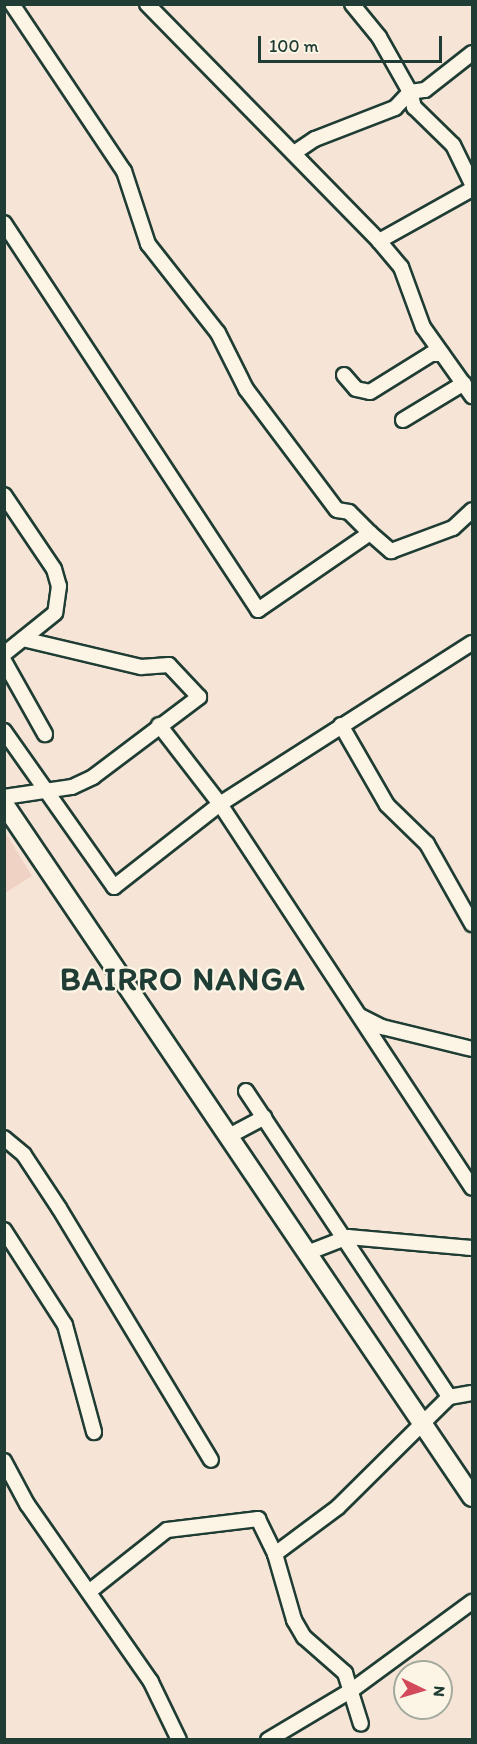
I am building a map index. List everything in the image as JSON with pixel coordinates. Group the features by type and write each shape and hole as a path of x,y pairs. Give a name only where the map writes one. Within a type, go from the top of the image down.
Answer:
{"street":[{"path":"12,4 124,171 147,244 218,333 246,389 337,510 349,512 391,551 453,528 472,510"},
{"path":"147,4 379,240 401,267 423,327 472,396"},
{"path":"352,4 379,37 410,92 414,106 453,145 472,184"},
{"path":"294,153 315,139 395,108 410,92 424,90 472,53"},
{"path":"379,240 472,189"},
{"path":"4,223 258,610 370,533"},
{"path":"344,375 356,389 370,392 430,354 442,354"},
{"path":"403,420 464,383"},
{"path":"4,495 54,569 58,586 55,613 4,654"},
{"path":"4,797 47,791 93,777 199,697 169,665 141,667 23,639"},
{"path":"4,731 114,887 220,804 340,725 472,643"},
{"path":"4,661 45,734"},
{"path":"159,725 220,804 472,1188"},
{"path":"340,725 387,805 427,844 472,924"},
{"path":"4,804 472,1497"},
{"path":"358,1015 382,1027 472,1049"},
{"path":"246,1091 348,1236 449,1397"},
{"path":"229,1136 264,1117"},
{"path":"4,1138 24,1155 54,1200 211,1460"},
{"path":"4,1230 65,1325 94,1432"},
{"path":"308,1253 348,1236 472,1248"},
{"path":"275,1554 338,1507 449,1397 472,1393"},
{"path":"4,1461 27,1504 90,1591 151,1682 179,1740"},
{"path":"90,1591 167,1530 258,1519 275,1554 294,1620 304,1637 345,1672 361,1724"},
{"path":"268,1740 352,1690 472,1602"}],"shaded area":[{"path":"5,832 32,876 4,893"}],"district":[{"name":"BAIRRO NANGA","path":"183,979"}]}
